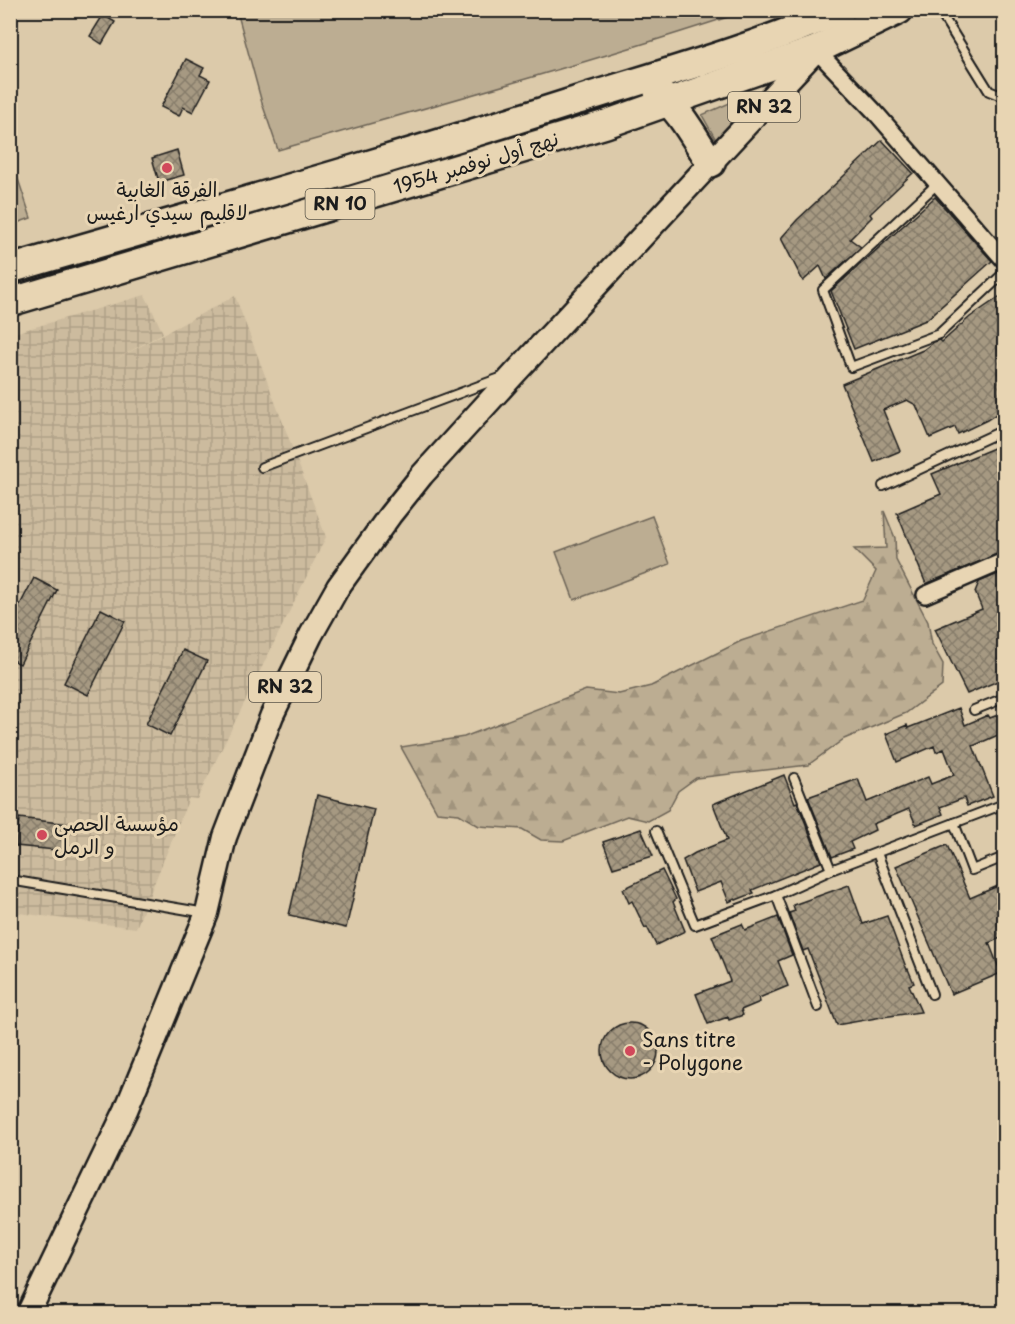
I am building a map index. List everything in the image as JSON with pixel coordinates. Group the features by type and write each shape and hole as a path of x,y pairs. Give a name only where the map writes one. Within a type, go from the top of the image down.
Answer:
{"highway":[{"name":"نهج أول نوفمبر 1954","path":"10,303 633,115 816,50 899,10"},
{"name":"نهج أول نوفمبر 1954","path":"10,269 686,68 839,11"},
{"path":"639,81 655,90 669,102 686,123 705,154"},
{"path":"633,115 684,134 705,154"}],"main road":[{"name":"RN 32","path":"28,1314 126,1110 207,913 225,837 272,715 310,635 338,586 422,475 515,373 705,154 816,50 829,32 839,11"}],"street":[{"path":"816,50 875,112 1005,260"},
{"path":"925,595 1005,561"}],"lane":[{"path":"939,10 989,91 1005,97"},
{"path":"937,184 822,290 851,367 939,334 1005,273"},
{"path":"262,468 515,373"},
{"path":"883,486 1005,430"},
{"path":"974,710 1005,698"},
{"path":"794,778 831,870"},
{"path":"656,831 695,925 1005,804"},
{"path":"954,823 972,870 1005,857"},
{"path":"877,853 932,994"},
{"path":"10,880 207,913"},
{"path":"776,895 818,1007"}],"shaded area":[{"path":"145,295 163,333 109,363 235,296 326,537 197,799 189,798 136,928 11,912 11,334"}],"green space":[{"path":"237,10 746,11 572,66 278,150 262,103"},
{"path":"748,95 755,106 719,145 702,115"},
{"path":"11,158 31,218 10,225"},
{"path":"884,511 895,538 896,560 928,622 932,644 943,664 942,686 906,713 844,739 808,765 696,778 678,791 668,810 648,821 627,816 563,841 541,840 522,829 479,826 459,814 437,812 401,747 464,737 586,690 619,694 651,686 741,641 863,600 876,571 854,549 886,548"},
{"path":"652,516 670,564 574,600 556,552"}],"building":[{"path":"103,15 115,22 102,44 90,36"},
{"path":"186,59 204,68 200,75 210,80 193,112 183,107 179,116 161,107"},
{"path":"882,140 913,173 870,214 872,217 850,239 861,247 826,279 820,266 803,281 781,238"},
{"path":"177,150 184,175 159,182 152,158"},
{"path":"935,197 992,261 926,320 854,349 831,291"},
{"path":"1005,293 1005,408 958,434 955,427 930,438 916,405 907,400 883,410 900,451 874,462 842,384 923,350 934,342 940,340 942,342 970,317"},
{"path":"1001,445 1005,452 1005,551 926,584 897,513 941,494 932,474"},
{"path":"1005,571 1005,678 967,694 935,629 982,609 975,592 979,582"},
{"path":"34,578 57,590 20,664 10,659 10,624"},
{"path":"101,609 125,621 88,695 64,683"},
{"path":"183,650 207,661 170,736 146,724"},
{"path":"959,708 965,725 988,715 990,718 1005,712 1005,732 973,746 993,796 967,806 964,798 940,807 943,814 916,825 909,809 873,824 875,830 850,842 853,849 832,857 808,797 858,779 867,802 928,777 931,784 954,775 944,749 936,752 934,746 897,762 886,734"},
{"path":"784,775 821,862 752,890 754,893 729,902 721,882 695,892 683,860 727,840 713,804"},
{"path":"317,795 374,809 346,928 289,915"},
{"name":"مؤسسة الحصى و الرمل","path":"19,818 67,824 65,851 16,846"},
{"path":"641,829 653,856 613,868 603,842"},
{"path":"947,845 970,898 1005,883 1005,936 989,943 1001,973 951,994 896,866"},
{"path":"662,870 676,899 673,902 685,931 656,945 632,901 629,903 623,889"},
{"path":"849,885 863,924 887,916 914,983 909,985 921,1012 837,1025 808,949 803,951 789,913 795,911 793,905"},
{"path":"778,917 792,955 778,961 788,986 759,998 760,1002 741,1010 743,1015 708,1024 696,994 730,981 712,936 742,924 745,930"},
{"name":"Sans titre - Polygone","path":"630,1023 641,1025 650,1031 656,1040 658,1051 656,1062 650,1071 641,1077 630,1079 619,1077 610,1071 604,1062 602,1051 604,1040 610,1031 619,1025"}],"place":[{"name":"الفرقة الغابية لاقليم سيدي ارغيس","path":"167,168"},
{"name":"مؤسسة الحصى و الرمل","path":"42,835"},
{"name":"Sans titre - Polygone","path":"630,1051"}]}
